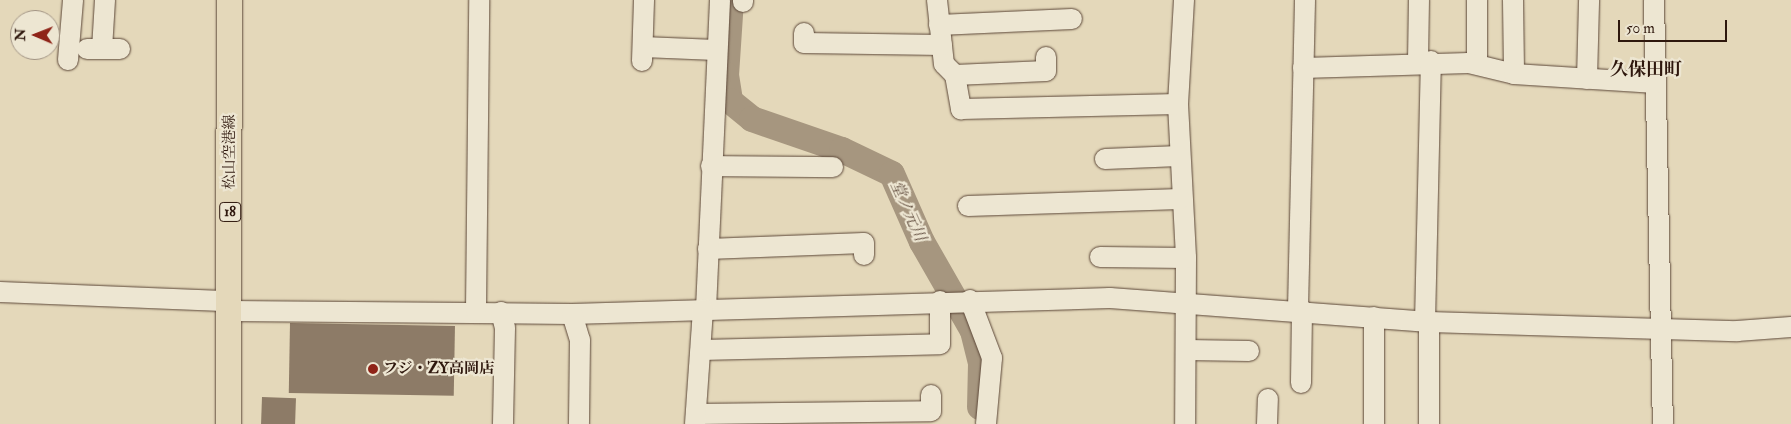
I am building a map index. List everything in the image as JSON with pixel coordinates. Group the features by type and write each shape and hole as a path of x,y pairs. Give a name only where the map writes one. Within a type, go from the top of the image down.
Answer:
{"main road":[{"name":"松山空港線","path":"228,0 228,424"}],"street":[{"path":"73,0 84,51 105,0"},
{"path":"476,311 479,0"},
{"path":"644,0 642,54 716,50"},
{"path":"720,0 716,50 705,309 696,419 767,406 853,406 931,411 932,395"},
{"path":"937,0 944,64 955,74 961,109 1089,114 1178,104"},
{"path":"1184,0 1178,104 1180,199 1186,258 1187,350 1185,424"},
{"path":"1301,382 1300,310 1305,0"},
{"path":"1419,0 1425,61 1429,424"},
{"path":"1477,0 1477,64"},
{"path":"1514,0 1514,74"},
{"path":"1587,78 1589,0"},
{"path":"1654,0 1664,328 1663,424"},
{"path":"939,25 1072,18"},
{"path":"804,32 804,43 942,45"},
{"path":"955,74 1046,71 1046,57"},
{"path":"1303,68 1425,61 1477,64 1514,74 1656,83"},
{"path":"1105,159 1179,156"},
{"path":"711,166 833,167"},
{"path":"968,206 1033,211 1099,195 1180,199"},
{"path":"708,249 864,243 864,255"},
{"path":"1100,257 1186,258"},
{"path":"0,292 229,306 572,314 970,300 1186,300 1427,322 1737,331 1791,327"},
{"path":"970,300 992,358 986,424"},
{"path":"701,350 940,344 940,301"},
{"path":"501,312 505,328 503,424"},
{"path":"572,314 580,340 578,424"},
{"path":"1374,317 1374,424"},
{"path":"1187,350 1249,351"},
{"path":"1267,424 1268,399"}],"building":[{"name":"フジ・ZY高岡店","path":"290,323 455,326 454,396 289,393"},
{"path":"262,397 296,398 295,424 261,424"}],"waterway":[{"name":"堂ノ元川","path":"731,0 726,75 730,101 752,119 842,150 892,174 922,242 973,331 981,364 980,407"}],"place":[{"name":"フジ・ZY高岡店","path":"373,369"}],"district":[{"name":"久保田町","path":"1646,70"}]}
